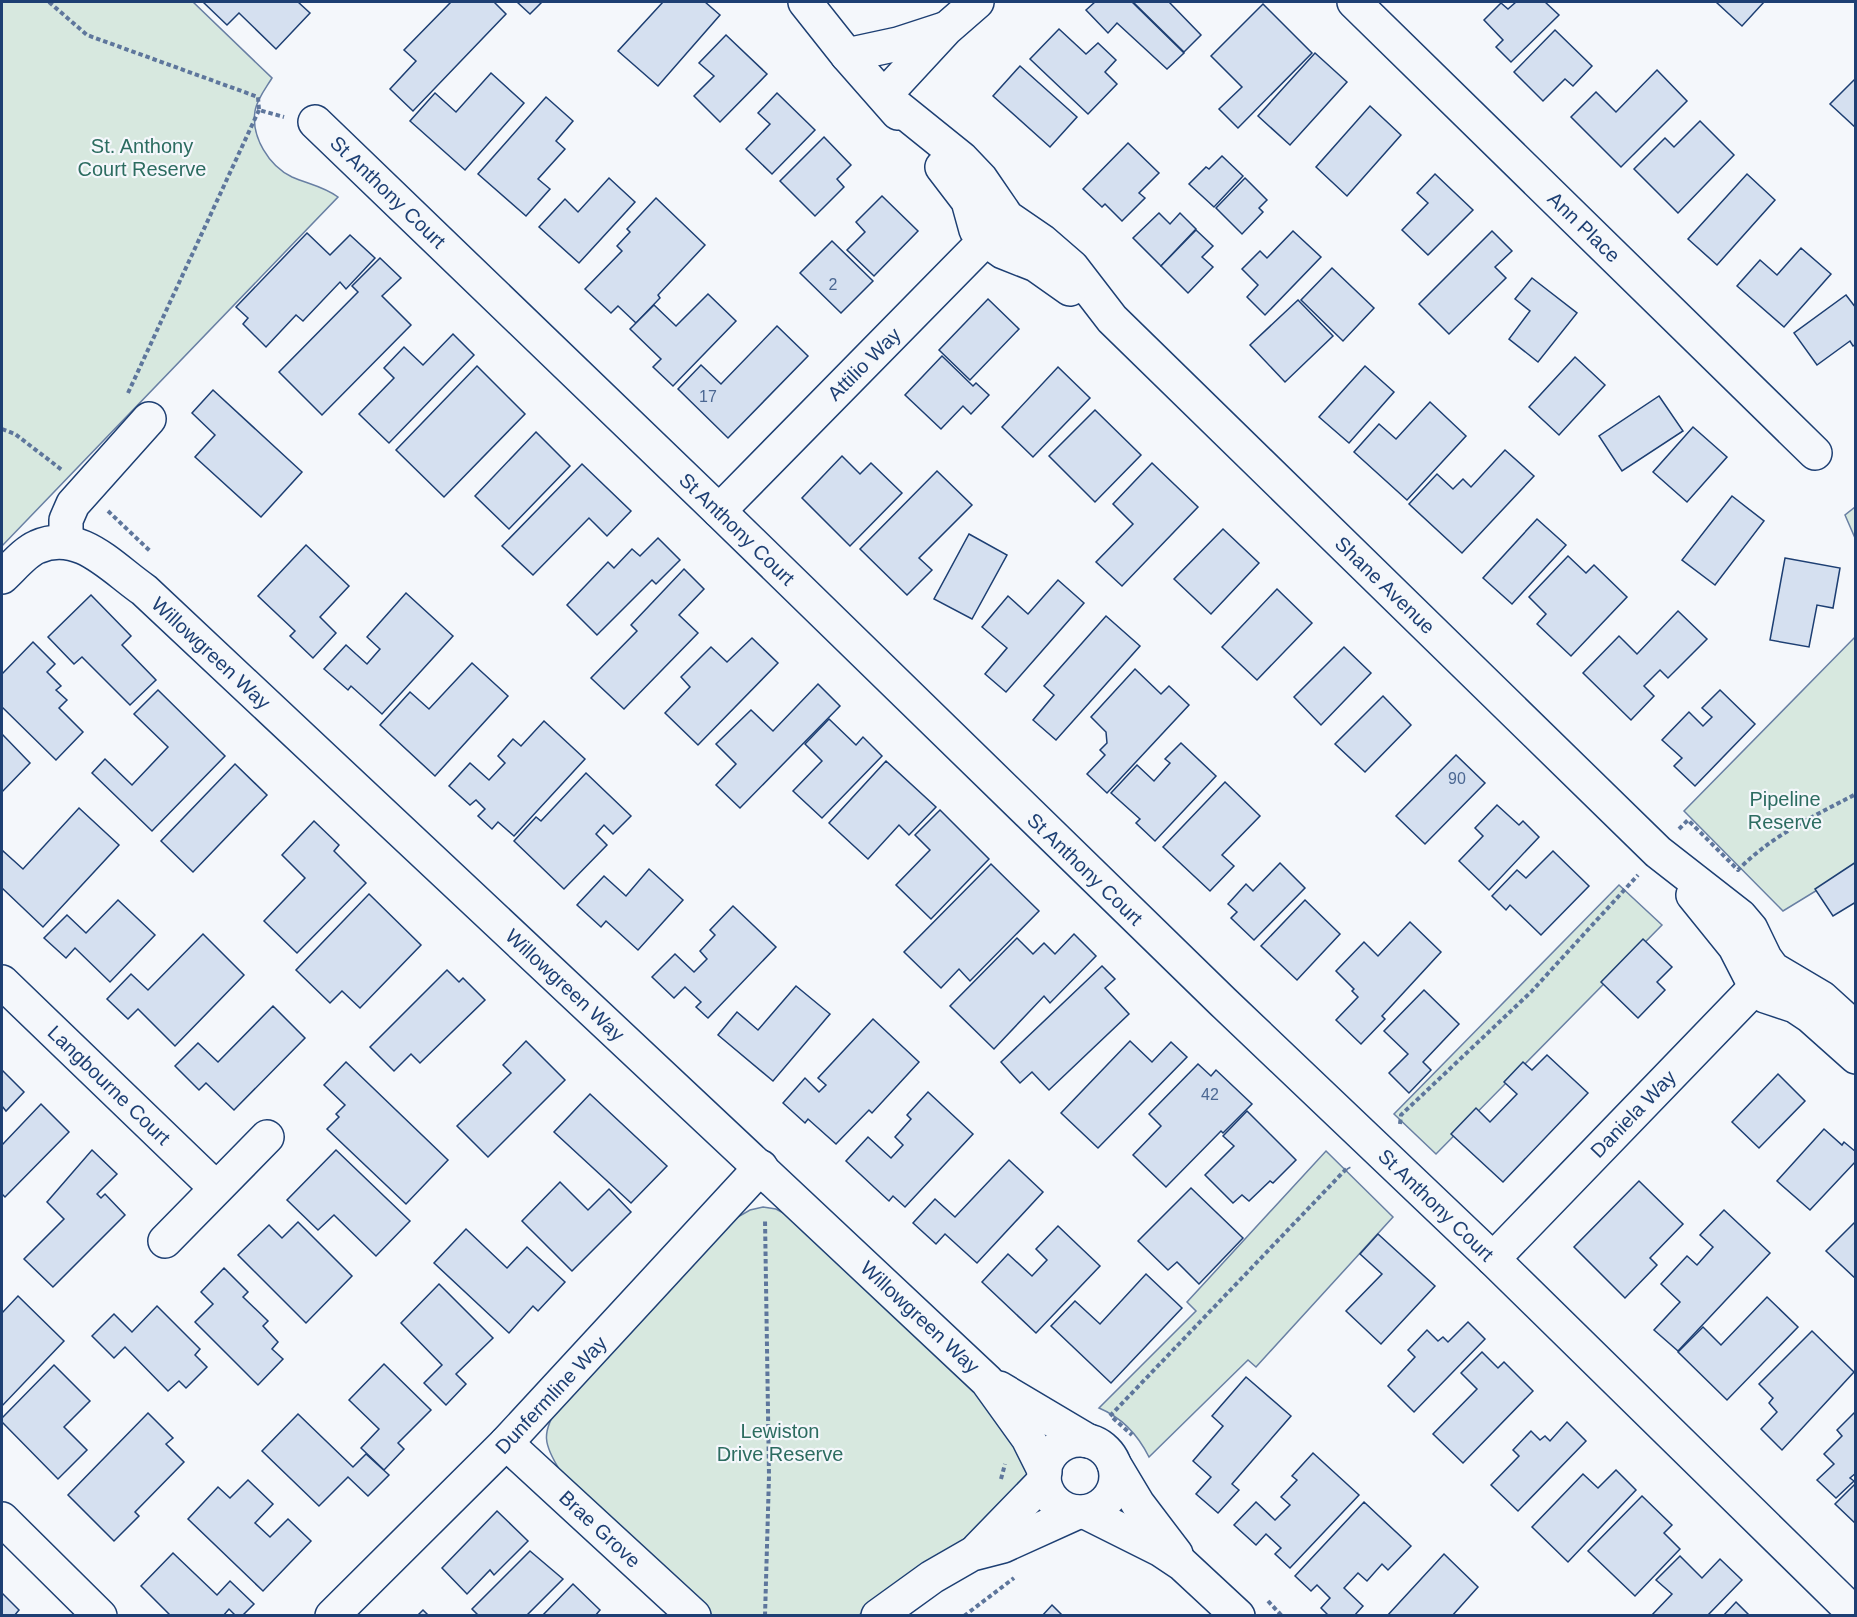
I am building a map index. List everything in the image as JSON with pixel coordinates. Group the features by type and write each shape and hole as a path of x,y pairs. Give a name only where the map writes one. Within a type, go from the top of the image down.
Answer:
{"street":[{"name":"Shane Avenue","path":"805,2 847,55 884,96 961,158 981,179 996,229 1042,241 1072,267 1112,319 1658,852 1740,916 1751,929 1765,958 1765,979 1822,998 1856,1029"},
{"path":"884,96 946,29 976,2"},
{"name":"Ann Place","path":"1354,2 1815,453"},
{"path":"847,55 898,44 946,29"},
{"name":"St Anthony Court","path":"315,122 719,511 1206,986 1493,1259 1856,1615"},
{"name":"Attilio Way","path":"719,511 996,229"},
{"path":"2,577 36,547 66,530 84,489 136,411"},
{"path":"2,559 28,531 48,521 66,530"},
{"name":"Willowgreen Way","path":"66,530 79,544 144,590 751,1178 987,1381 1088,1441"},
{"path":"1765,979 1766,996 1795,1005 1856,1056"},
{"name":"Daniela Way","path":"1493,1259 1765,979"},
{"name":"Langbourne Court","path":"2,982 216,1188"},
{"path":"165,1241 267,1137"},
{"name":"Dunfermline Way","path":"332,1616 506,1443 751,1178"},
{"name":"Willowgreen Way","path":"987,1381 1028,1438 1045,1476"},
{"path":"1182,1564 1138,1504 1102,1447 1088,1441 1073,1441 1060,1447 1050,1456 1045,1476 1048,1492 1057,1504 1082,1512 1161,1550 1182,1564 1238,1616"},
{"name":"Brae Grove","path":"506,1443 694,1616"},
{"path":"878,1616 932,1577 972,1554 1003,1546 1098,1507 1109,1497 1116,1482 1114,1464"},
{"path":"972,1554 1045,1476"},
{"path":"2,1519 100,1616"}],"path":[{"path":"49,2 87,35 258,97 259,110 136,411"},
{"path":"259,110 315,122"},
{"path":"1658,852 1688,820 1738,870 1752,856 1790,829 1856,794"},
{"path":"751,1178 765,1214 769,1476 765,1616"}],"green space":[{"name":"St. Anthony Court Reserve","path":"2,2 193,2 272,78 255,111 256,131 263,150 284,172 338,197 2,546"},
{"path":"1855,507 1855,538 1845,515"},
{"name":"Pipeline Reserve","path":"1855,637 1855,867 1783,911 1684,811"},
{"path":"1619,885 1662,925 1436,1154 1394,1114"},
{"path":"1326,1151 1393,1217 1256,1367 1248,1360 1149,1457 1129,1428 1099,1408 1196,1311 1187,1302"},
{"name":"Lewiston Drive Reserve","path":"763,1207 776,1209 789,1216 1005,1420 1029,1475 998,1520 885,1594 859,1615 712,1615 561,1472 546,1439 549,1423 559,1405 736,1218 750,1210"}],"building":[{"path":"203,2 298,2 310,13 276,49 239,13 227,25"},
{"path":"451,2 494,2 506,14 413,111 390,89 416,61 404,50"},
{"path":"517,2 542,2 530,14"},
{"path":"663,2 705,2 720,15 658,86 618,51"},
{"path":"1095,2 1132,2 1184,53 1167,69 1117,23 1108,33 1086,10"},
{"path":"1133,2 1169,2 1201,35 1184,52"},
{"path":"1516,2 1545,2 1559,15 1511,62 1496,47 1503,40 1484,20 1501,3 1508,9"},
{"path":"1716,2 1764,2 1742,26"},
{"path":"1263,4 1312,53 1238,128 1219,109 1242,87 1211,56"},
{"path":"1059,29 1086,54 1098,43 1116,60 1105,72 1117,84 1088,114 1030,59"},
{"path":"1555,30 1592,66 1573,86 1565,79 1543,101 1514,72"},
{"path":"726,35 767,74 720,122 694,96 714,76 699,63"},
{"path":"1315,53 1347,82 1290,145 1258,116"},
{"path":"1020,66 1077,117 1050,147 993,96"},
{"path":"1657,70 1687,101 1621,167 1571,117 1596,92 1616,112"},
{"path":"491,73 524,103 465,170 410,121 435,93 456,112"},
{"path":"1856,78 1856,128 1830,104"},
{"path":"777,93 815,130 772,174 746,149 770,124 758,113"},
{"path":"546,97 573,121 556,141 565,149 538,179 550,189 526,216 478,174"},
{"path":"1370,106 1401,135 1347,196 1316,167"},
{"path":"1700,121 1734,155 1678,213 1634,169 1665,138 1674,147"},
{"path":"824,137 851,165 837,179 844,187 815,216 780,181"},
{"path":"1128,143 1159,173 1139,193 1145,198 1122,221 1105,204 1102,207 1083,189"},
{"path":"1222,156 1243,176 1214,207 1189,184 1206,167 1209,169"},
{"path":"1435,174 1473,210 1428,255 1402,230 1428,203 1417,193"},
{"path":"1747,174 1775,200 1717,265 1688,239"},
{"path":"609,178 635,202 579,263 539,227 565,199 578,212"},
{"path":"1245,178 1267,200 1259,208 1263,212 1242,234 1216,208"},
{"path":"882,196 918,231 874,276 847,250 865,232 856,222"},
{"path":"656,198 705,245 658,295 660,298 636,323 618,306 611,313 585,289 622,251 617,246 630,232 627,229"},
{"path":"1159,213 1170,224 1180,213 1196,229 1161,266 1133,238"},
{"path":"1196,230 1213,246 1202,257 1213,267 1188,293 1161,266"},
{"path":"1293,231 1321,257 1265,315 1247,297 1258,285 1242,269 1260,251 1267,258"},
{"path":"1492,231 1512,251 1495,267 1506,278 1449,334 1419,304"},
{"path":"307,233 330,255 350,235 375,258 346,289 340,282 303,321 296,315 266,347 243,324 248,318 236,307"},
{"path":"832,241 873,281 841,313 800,273"},
{"path":"1801,248 1831,274 1784,327 1737,286 1760,260 1777,275"},
{"path":"380,258 401,278 382,296 411,325 322,415 279,372 358,292 352,286"},
{"path":"1332,268 1374,308 1343,341 1301,300"},
{"path":"1532,278 1577,313 1538,362 1509,339 1530,311 1515,299"},
{"path":"708,294 736,321 673,386 653,367 661,359 630,329 654,305 676,326"},
{"path":"1846,295 1856,308 1856,344 1853,346 1850,341 1817,365 1794,333"},
{"path":"988,299 1019,329 970,380 939,350"},
{"path":"1298,300 1333,336 1285,382 1250,345"},
{"path":"777,326 808,356 728,438 678,389 701,365 721,384"},
{"path":"453,334 474,355 389,443 359,414 394,378 384,368 404,347 423,365"},
{"path":"942,356 973,386 976,383 989,395 971,414 963,406 941,429 905,395"},
{"path":"1575,357 1605,385 1559,435 1529,407"},
{"path":"477,366 525,414 444,497 396,450"},
{"path":"1365,366 1394,392 1349,443 1319,417"},
{"path":"1058,367 1090,398 1033,457 1002,427"},
{"path":"213,390 302,472 261,517 195,457 215,435 192,413"},
{"path":"1659,396 1683,431 1622,471 1599,436"},
{"path":"1430,402 1466,436 1407,500 1354,452 1379,424 1396,439"},
{"path":"1095,410 1141,455 1095,502 1049,456"},
{"path":"1693,427 1727,457 1687,502 1653,472"},
{"path":"536,432 570,466 509,529 475,496"},
{"path":"1505,450 1534,476 1462,553 1409,504 1437,474 1453,489 1463,479 1471,487"},
{"path":"842,456 860,474 871,463 902,493 850,546 802,498"},
{"path":"1152,463 1198,507 1122,586 1096,562 1133,524 1113,504"},
{"path":"582,464 631,511 607,536 589,518 533,575 502,546"},
{"path":"937,471 972,505 919,558 932,570 907,595 860,549"},
{"path":"1732,496 1764,521 1715,585 1682,560"},
{"path":"1537,519 1566,545 1512,604 1483,578"},
{"path":"1223,529 1259,563 1211,614 1174,579"},
{"path":"969,534 1007,555 972,619 934,599"},
{"path":"658,538 680,560 656,584 652,580 597,635 567,605 608,562 614,568 632,549 640,556"},
{"path":"306,545 349,586 320,617 336,633 313,658 290,636 295,631 258,596"},
{"path":"1568,556 1586,573 1594,565 1627,597 1571,656 1537,624 1546,614 1529,597"},
{"path":"1785,558 1840,568 1833,608 1817,605 1809,647 1770,640"},
{"path":"684,569 704,589 679,615 698,633 624,709 591,678 637,631 631,625"},
{"path":"1058,580 1084,603 1006,692 985,674 1007,648 982,627 1008,596 1028,614"},
{"path":"1277,589 1312,623 1257,680 1222,647"},
{"path":"406,593 453,636 382,714 351,686 348,690 324,669 346,645 367,664 380,649 367,637"},
{"path":"91,595 131,636 122,645 156,680 130,705 82,657 74,664 48,637"},
{"path":"1678,611 1707,639 1668,678 1660,670 1644,686 1654,696 1631,720 1583,673 1619,636 1637,654"},
{"path":"1106,616 1140,646 1056,740 1033,720 1054,695 1044,686"},
{"path":"752,638 778,663 698,745 665,713 690,687 681,677 711,647 727,662"},
{"path":"33,642 55,664 47,672 61,686 56,690 67,700 59,708 83,732 56,760 2,707 2,674"},
{"path":"1344,647 1371,673 1321,725 1294,697"},
{"path":"472,663 508,696 435,776 380,725 410,692 429,709"},
{"path":"1135,669 1161,694 1169,686 1189,705 1107,793 1087,774 1105,755 1100,750 1107,743 1106,732 1091,717"},
{"path":"818,684 840,706 740,808 716,785 736,764 716,744 751,710 773,731"},
{"path":"158,690 225,756 152,831 92,773 105,759 132,785 168,747 134,714"},
{"path":"1720,690 1755,724 1695,786 1674,766 1682,758 1662,740 1689,712 1703,726 1712,717 1702,708"},
{"path":"1383,696 1411,725 1365,772 1335,744"},
{"path":"829,719 856,745 863,737 882,756 822,818 793,791 822,761 805,744"},
{"path":"544,721 585,759 514,836 498,822 492,829 478,816 485,809 476,800 470,805 449,786 470,763 489,780 505,763 498,756 513,739 521,746"},
{"path":"2,734 30,763 2,792"},
{"path":"1181,743 1216,776 1155,841 1136,823 1140,819 1111,793 1137,765 1154,781 1170,763 1165,759"},
{"path":"1456,755 1485,783 1425,844 1396,816"},
{"path":"886,761 936,807 909,835 899,825 868,859 829,823"},
{"path":"235,764 267,795 193,872 161,841"},
{"path":"586,773 631,816 613,834 604,825 596,834 607,845 564,889 514,841 536,817 541,821"},
{"path":"1225,782 1260,816 1222,855 1234,866 1210,891 1163,847"},
{"path":"1497,805 1519,825 1523,821 1539,837 1489,890 1459,861 1483,836 1475,828"},
{"path":"79,808 119,845 43,927 2,888 2,853 3,851 23,869"},
{"path":"940,810 989,859 931,919 896,885 930,850 915,835"},
{"path":"314,821 339,845 334,851 366,883 297,953 264,921 305,878 282,855"},
{"path":"1553,851 1589,886 1541,935 1510,905 1506,910 1492,896 1517,870 1526,878"},
{"path":"1856,862 1856,902 1833,916 1815,889"},
{"path":"1280,863 1305,888 1254,940 1231,918 1237,912 1228,904 1246,884 1253,891"},
{"path":"991,864 1039,911 970,981 959,969 941,988 904,952"},
{"path":"649,869 683,900 638,950 606,921 601,927 577,905 604,876 626,896"},
{"path":"369,894 421,945 360,1008 342,991 330,1003 296,970"},
{"path":"118,900 155,935 110,982 75,948 66,958 44,938 67,915 86,933"},
{"path":"1305,900 1340,934 1297,980 1261,946"},
{"path":"733,906 776,947 708,1018 696,1007 701,1002 685,987 674,998 652,977 675,954 694,972 707,959 700,951 715,935 710,930"},
{"path":"1410,922 1441,952 1382,1016 1385,1019 1361,1044 1336,1020 1358,997 1352,991 1354,989 1336,971 1364,942 1378,956"},
{"path":"203,934 244,975 175,1046 138,1009 128,1019 107,999 131,974 148,990"},
{"path":"1074,934 1096,956 1050,1003 1044,996 994,1049 950,1006 1017,938 1033,954 1044,943 1055,954"},
{"path":"1643,939 1672,967 1657,982 1665,990 1638,1018 1601,982"},
{"path":"1102,966 1115,979 1105,988 1129,1014 1049,1090 1032,1072 1020,1083 1001,1062"},
{"path":"447,970 459,982 463,978 485,1000 420,1063 411,1054 394,1071 370,1047"},
{"path":"796,986 830,1014 773,1081 718,1035 737,1012 758,1030"},
{"path":"1424,990 1459,1024 1423,1062 1431,1070 1409,1093 1389,1073 1408,1054 1384,1031"},
{"path":"273,1006 305,1038 234,1110 206,1083 199,1090 175,1066 198,1043 218,1062"},
{"path":"873,1019 919,1062 872,1113 869,1110 836,1144 808,1119 805,1123 783,1103 805,1078 819,1092 826,1085 818,1078"},
{"path":"526,1041 565,1080 488,1157 457,1126 511,1073 503,1065"},
{"path":"1130,1041 1152,1062 1171,1042 1187,1057 1098,1148 1061,1113"},
{"path":"1547,1055 1588,1093 1503,1182 1451,1134 1476,1108 1490,1122 1517,1094 1504,1082 1523,1062 1532,1070"},
{"path":"346,1062 448,1160 406,1204 327,1129 339,1117 336,1114 345,1105 324,1085"},
{"path":"1198,1064 1211,1076 1216,1070 1252,1104 1223,1133 1221,1131 1166,1187 1133,1155 1161,1126 1149,1114"},
{"path":"2,1070 24,1092 6,1111 2,1106"},
{"path":"1778,1074 1805,1101 1759,1148 1732,1122"},
{"path":"928,1092 973,1134 905,1207 893,1196 889,1201 846,1161 868,1137 891,1158 903,1145 895,1137 911,1119 907,1115"},
{"path":"590,1094 667,1166 631,1203 554,1132"},
{"path":"41,1104 69,1132 5,1197 2,1194 2,1145"},
{"path":"1247,1111 1296,1160 1273,1183 1270,1181 1249,1201 1242,1195 1233,1203 1205,1175 1234,1146 1223,1136"},
{"path":"1824,1129 1842,1145 1844,1142 1856,1152 1856,1161 1810,1210 1777,1181"},
{"path":"92,1150 117,1174 97,1194 101,1198 105,1194 125,1215 53,1287 24,1259 64,1219 47,1202"},
{"path":"336,1150 410,1221 376,1256 334,1215 318,1230 287,1200"},
{"path":"1009,1160 1043,1192 977,1263 945,1234 936,1244 913,1223 935,1199 955,1217"},
{"path":"1639,1181 1683,1224 1650,1258 1657,1265 1625,1298 1574,1247"},
{"path":"560,1182 588,1210 609,1189 631,1212 572,1271 522,1221"},
{"path":"1191,1188 1243,1238 1199,1284 1177,1262 1168,1270 1138,1241"},
{"path":"1724,1210 1770,1253 1678,1351 1654,1330 1680,1302 1661,1284 1687,1256 1697,1265 1713,1247 1700,1235"},
{"path":"1856,1221 1856,1279 1826,1251"},
{"path":"298,1222 352,1276 306,1323 238,1255 269,1225 282,1238"},
{"path":"1058,1226 1100,1266 1036,1333 982,1282 1008,1254 1032,1276 1047,1260 1036,1249"},
{"path":"466,1229 507,1268 527,1247 565,1282 538,1311 533,1306 509,1333 434,1263"},
{"path":"1378,1234 1435,1286 1381,1344 1346,1311 1382,1274 1360,1254"},
{"path":"224,1268 248,1292 243,1297 268,1321 263,1326 278,1342 272,1349 283,1359 258,1385 195,1322 213,1304 201,1292"},
{"path":"1146,1274 1182,1308 1111,1383 1051,1326 1075,1301 1100,1324"},
{"path":"439,1284 493,1338 456,1374 466,1384 446,1405 424,1383 442,1365 401,1323"},
{"path":"18,1296 64,1341 2,1406 2,1313"},
{"path":"1767,1297 1798,1327 1727,1400 1678,1352 1703,1327 1721,1345"},
{"path":"157,1306 200,1349 195,1355 207,1367 186,1388 179,1381 168,1391 125,1347 114,1358 92,1336 114,1314 132,1332"},
{"path":"1468,1322 1485,1339 1414,1412 1388,1386 1415,1357 1408,1350 1427,1330 1438,1341 1443,1337 1448,1342"},
{"path":"1812,1331 1854,1372 1782,1450 1761,1429 1777,1412 1769,1403 1773,1398 1759,1384"},
{"path":"1482,1352 1498,1368 1504,1362 1533,1391 1463,1463 1433,1434 1477,1389 1461,1373"},
{"path":"384,1364 431,1410 398,1443 404,1449 384,1470 361,1448 379,1429 349,1400"},
{"path":"54,1365 90,1401 64,1427 87,1450 58,1479 2,1422 2,1418"},
{"path":"1246,1377 1291,1416 1232,1484 1239,1490 1218,1513 1196,1494 1211,1477 1193,1461 1223,1426 1212,1416"},
{"path":"1856,1411 1856,1473 1850,1478 1854,1481 1836,1498 1817,1480 1834,1464 1824,1454 1842,1436 1837,1430"},
{"path":"148,1413 173,1438 166,1444 184,1462 135,1512 139,1516 114,1541 68,1495"},
{"path":"298,1414 353,1467 366,1454 389,1475 368,1496 348,1477 319,1506 262,1451"},
{"path":"1567,1422 1586,1441 1518,1511 1491,1485 1519,1456 1513,1450 1531,1431 1540,1440 1545,1436 1550,1441"},
{"path":"1313,1453 1359,1495 1290,1568 1275,1554 1281,1548 1266,1534 1256,1545 1234,1525 1256,1502 1275,1520 1290,1505 1281,1497 1297,1480 1292,1476"},
{"path":"1616,1470 1636,1490 1568,1562 1532,1527 1583,1474 1598,1488"},
{"path":"248,1480 273,1504 255,1523 270,1537 288,1519 311,1541 263,1591 188,1519 218,1487 230,1498"},
{"path":"1856,1483 1856,1524 1835,1504"},
{"path":"1642,1496 1672,1525 1664,1533 1680,1549 1635,1596 1588,1551"},
{"path":"1364,1502 1411,1546 1388,1570 1382,1564 1367,1581 1358,1573 1344,1588 1363,1606 1354,1616 1329,1616 1321,1608 1330,1598 1317,1585 1311,1591 1295,1576"},
{"path":"497,1511 528,1541 494,1575 490,1570 467,1594 442,1568"},
{"path":"530,1551 563,1579 526,1616 479,1616 472,1609"},
{"path":"173,1553 217,1595 230,1581 254,1604 242,1616 236,1616 229,1609 223,1616 171,1616 141,1586"},
{"path":"1444,1554 1478,1587 1452,1616 1387,1616"},
{"path":"1680,1556 1702,1578 1720,1559 1742,1580 1707,1616 1651,1616 1672,1594 1656,1580"},
{"path":"573,1584 600,1610 595,1616 542,1616"},
{"path":"2,1593 19,1610 14,1616 2,1616"},
{"path":"1736,1602 1750,1616 1723,1616"},
{"path":"1052,1605 1063,1616 1042,1616"},
{"path":"423,1610 429,1616 417,1616"}]}
